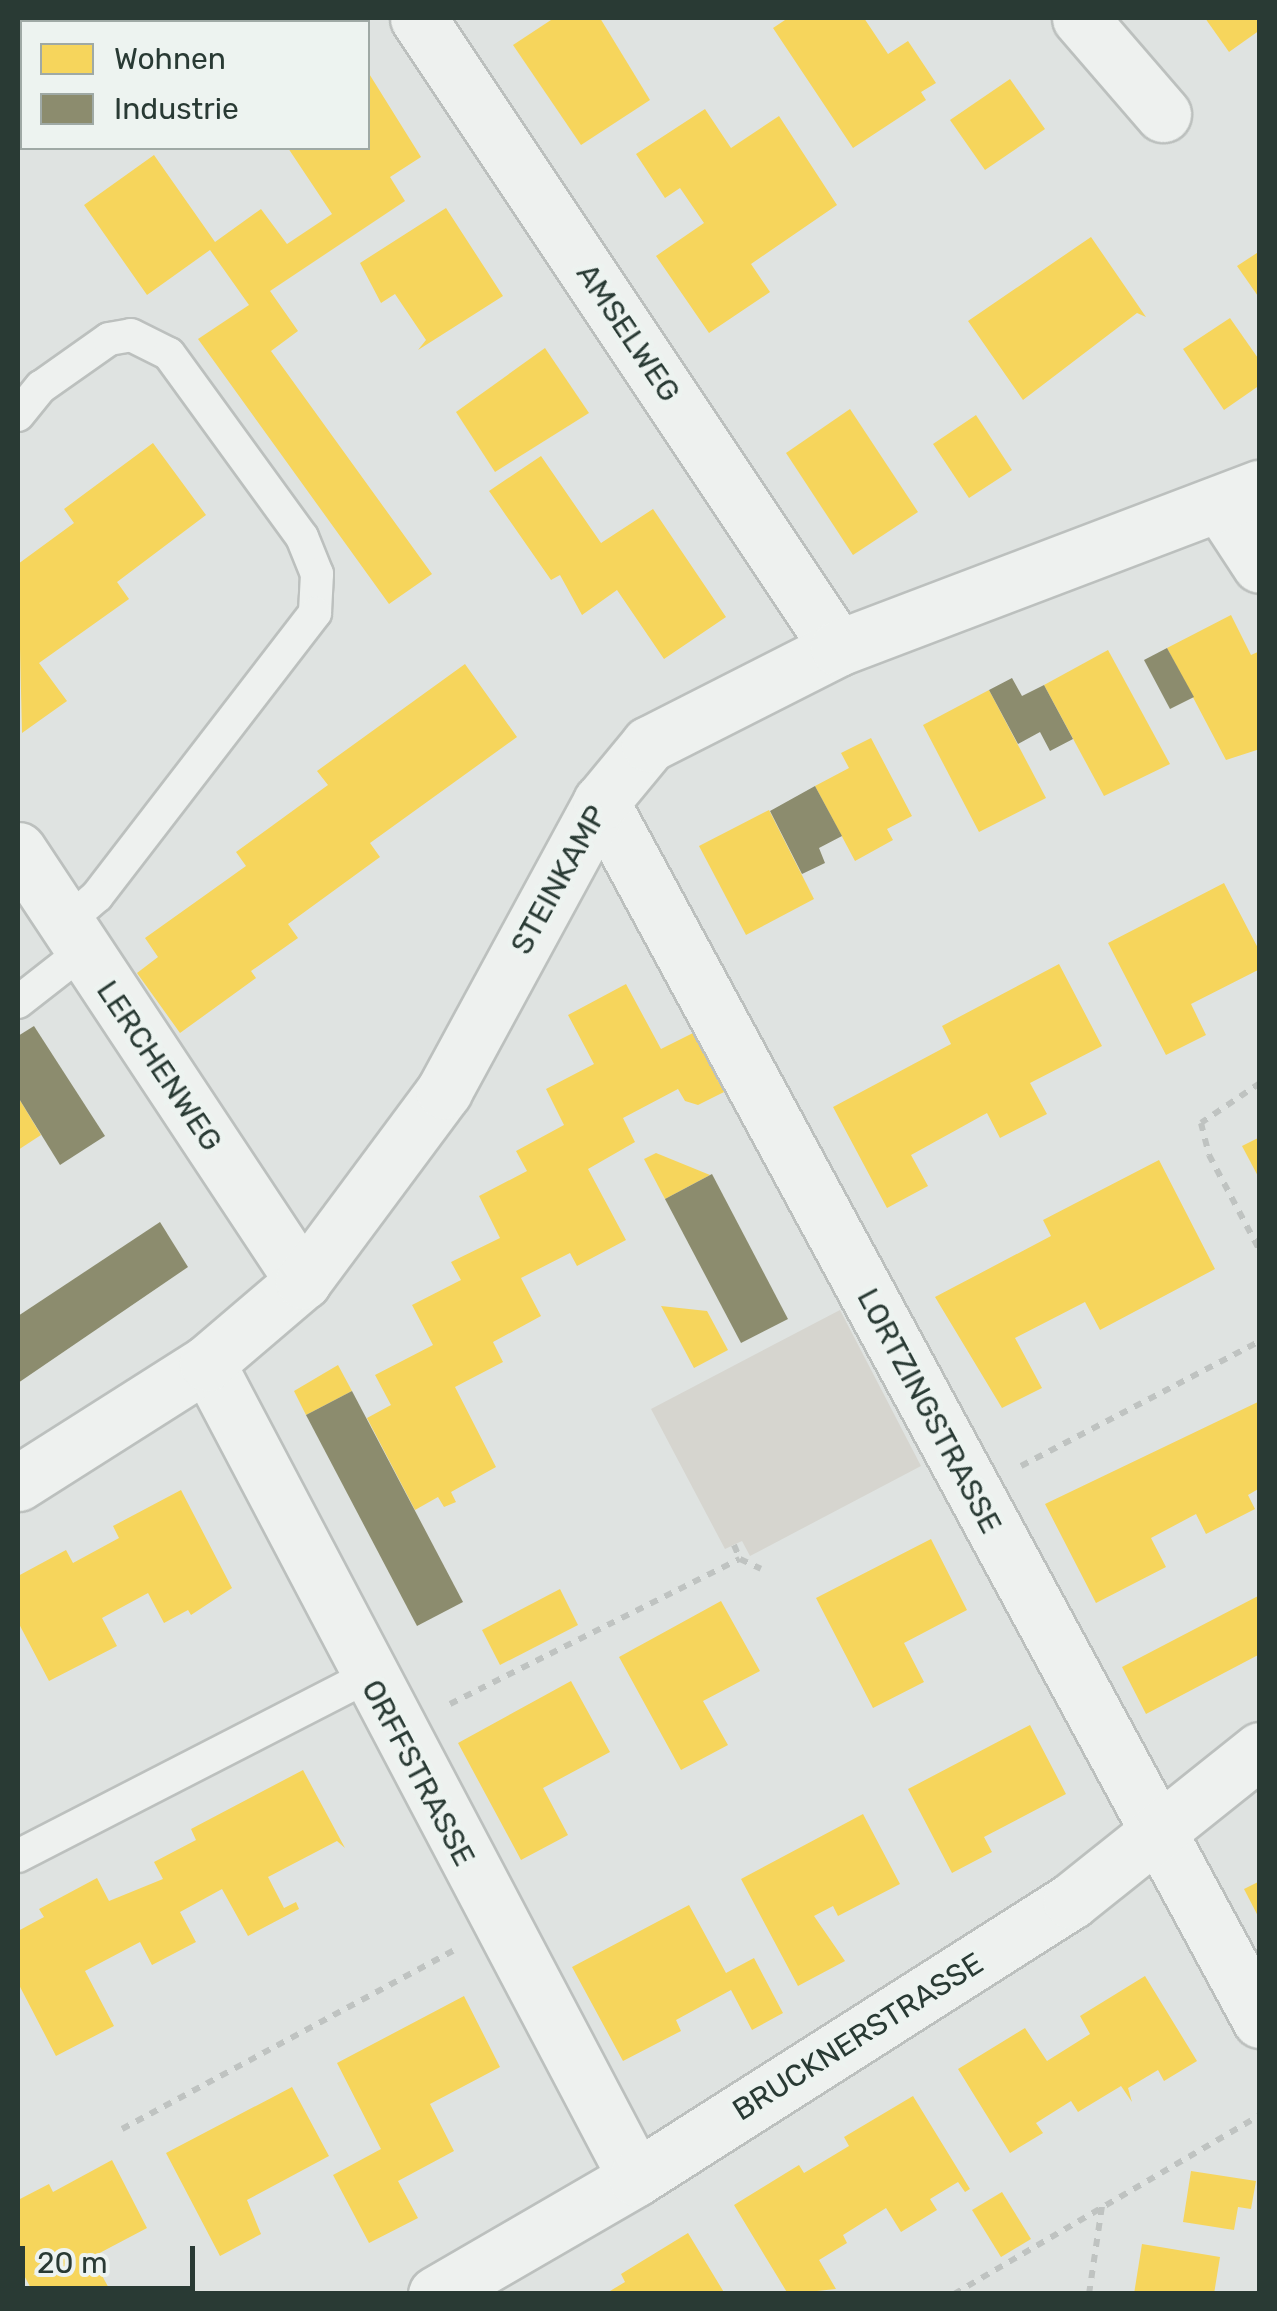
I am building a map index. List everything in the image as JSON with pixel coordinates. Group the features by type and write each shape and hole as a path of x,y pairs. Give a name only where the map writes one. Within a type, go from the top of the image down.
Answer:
{"street":[{"name":"AMSELWEG","path":"418,18 838,648"},
{"path":"1080,18 1163,114"},
{"name":"STEINKAMP","path":"18,1483 208,1363 303,1282 444,1091 601,802 649,744 838,648 1241,498"},
{"path":"1241,498 1260,564"},
{"name":"LORTZINGSTRASSE","path":"601,802 971,1492 1162,1832 1260,2020"},
{"name":"LERCHENWEG","path":"18,850 303,1282"},
{"name":"ORFFSTRASSE","path":"208,1363 498,1927 636,2178"},
{"name":"BRUCKNERSTRASSE","path":"436,2294 636,2178 1071,1902 1260,1750"}],"lane":[{"path":"18,415 54,377 110,339 131,335 169,354 302,537 317,574 316,614 97,896 75,937 18,1002"},
{"path":"18,1856 367,1677"}],"path":[{"path":"1260,1082 1201,1123 1210,1155 1260,1251"},
{"path":"971,1492 1260,1342"},
{"path":"734,1545 740,1560 761,1569"},
{"path":"396,1731 740,1560"},
{"path":"122,2129 498,1927"},
{"path":"954,2294 1260,2115"},
{"path":"1089,2294 1103,2204"}],"shaded area":[{"path":"840,1310 921,1466 750,1556 742,1541 725,1549 651,1409"}],"building: Wohnen":[{"path":"18,18 62,20 20,20 18,106"},
{"path":"554,18 600,18 650,100 581,145 513,45"},
{"path":"788,18 864,18 888,54 908,41 936,83 921,92 926,100 853,148 773,28"},
{"path":"1205,18 1260,18 1260,30 1229,52"},
{"path":"370,75 421,157 390,177 405,201 270,291 298,331 271,351 432,574 389,604 198,339 249,305 210,250 147,295 84,205 154,155 215,242 261,209 287,244 332,214 289,150 370,150"},
{"path":"1010,79 1045,129 985,170 950,120"},
{"path":"705,109 731,148 779,116 837,205 751,264 770,292 709,333 656,256 704,223 680,188 665,198 636,154"},
{"path":"446,208 503,296 418,350 426,340 395,294 381,303 360,263"},
{"path":"1091,237 1146,317 1137,313 1023,400 968,321"},
{"path":"1260,251 1260,299 1237,266"},
{"path":"1230,318 1260,361 1260,385 1224,410 1183,349"},
{"path":"545,348 589,413 495,472 456,412"},
{"path":"850,409 918,512 853,555 786,453"},
{"path":"976,415 1012,470 969,498 933,444"},
{"path":"153,443 206,515 117,582 129,599 39,663 67,701 22,733 18,564 74,523 64,509"},
{"path":"541,456 601,543 653,509 726,617 664,659 617,590 582,615 560,575 551,580 489,491"},
{"path":"1231,615 1251,655 1260,651 1260,749 1226,760 1167,648"},
{"path":"1108,650 1170,764 1104,796 1044,685"},
{"path":"465,664 517,737 370,843 380,857 288,924 298,938 251,971 256,978 180,1033 137,973 158,957 145,938 246,866 236,852 328,785 317,771"},
{"path":"989,690 1046,798 979,832 923,725"},
{"path":"871,738 912,816 887,829 893,840 855,861 815,786 849,768 841,753"},
{"path":"769,810 814,899 746,935 699,846"},
{"path":"1224,883 1260,952 1260,969 1191,1004 1206,1035 1166,1055 1108,943"},
{"path":"1059,964 1102,1046 1030,1083 1047,1114 1000,1138 987,1113 911,1155 928,1186 887,1208 833,1107 951,1044 942,1026"},
{"path":"626,984 661,1049 693,1033 724,1092 698,1105 685,1101 678,1089 623,1118 635,1142 588,1169 626,1240 577,1266 570,1253 521,1278 541,1316 493,1342 503,1362 455,1387 496,1467 451,1492 456,1502 444,1507 438,1497 415,1510 367,1418 391,1405 375,1375 433,1345 412,1305 461,1280 451,1262 500,1238 479,1196 527,1171 516,1151 564,1125 546,1089 594,1064 568,1015"},
{"path":"18,1097 41,1135 18,1150"},
{"path":"1260,1137 1260,1180 1242,1146"},
{"path":"656,1153 710,1175 665,1199 644,1159"},
{"path":"1159,1160 1215,1269 1100,1330 1085,1302 1015,1338 1042,1388 1002,1408 935,1297 1051,1236 1043,1220"},
{"path":"661,1306 707,1311 728,1350 694,1368"},
{"path":"338,1365 352,1391 306,1415 294,1391"},
{"path":"1260,1401 1260,1488 1248,1495 1255,1509 1206,1534 1196,1514 1151,1538 1166,1567 1096,1603 1045,1504"},
{"path":"181,1490 232,1588 191,1615 188,1610 164,1623 148,1593 102,1618 117,1646 49,1681 18,1622 18,1576 66,1550 73,1563 119,1538 113,1526"},
{"path":"931,1539 967,1610 904,1643 924,1682 873,1708 816,1598"},
{"path":"560,1589 578,1625 500,1665 482,1630"},
{"path":"1260,1595 1260,1654 1146,1714 1122,1667"},
{"path":"721,1601 760,1671 703,1701 728,1745 681,1770 619,1657"},
{"path":"571,1681 610,1752 543,1788 568,1835 521,1860 458,1743"},
{"path":"1030,1725 1066,1794 984,1837 992,1852 952,1873 908,1789"},
{"path":"303,1770 345,1848 337,1841 268,1877 284,1908 296,1902 299,1909 248,1936 222,1889 180,1912 196,1942 152,1965 140,1942 85,1971 114,2026 56,2056 18,1983 18,1931 44,1917 39,1909 97,1878 109,1901 163,1879 154,1862 196,1840 191,1829"},
{"path":"863,1814 900,1884 838,1916 833,1906 814,1916 845,1961 798,1986 741,1879"},
{"path":"1260,1881 1260,1920 1244,1889"},
{"path":"689,1905 726,1973 754,1958 783,2013 752,2030 731,1990 676,2020 681,2031 623,2061 572,1967"},
{"path":"1145,1976 1197,2061 1164,2081 1158,2070 1128,2088 1132,2102 1121,2086 1078,2112 1071,2101 1036,2123 1043,2133 1010,2153 958,2069 1025,2028 1047,2061 1090,2034 1080,2016"},
{"path":"464,1996 500,2067 430,2104 454,2151 398,2181 418,2218 369,2243 333,2175 381,2149 337,2063"},
{"path":"292,2087 329,2156 247,2200 261,2234 220,2256 166,2153"},
{"path":"913,2096 970,2189 965,2192 958,2182 930,2199 937,2210 901,2232 886,2208 843,2235 847,2243 819,2260 836,2289 788,2294 734,2205 799,2165 804,2173 849,2146 844,2137"},
{"path":"112,2160 147,2228 92,2257 112,2294 34,2294 18,2264 18,2200 49,2184 53,2192"},
{"path":"1191,2171 1256,2181 1251,2209 1238,2207 1234,2230 1183,2222"},
{"path":"1002,2192 1031,2239 1001,2257 972,2210"},
{"path":"688,2233 725,2294 605,2294 625,2282 621,2274"},
{"path":"1142,2244 1220,2257 1214,2294 1134,2294"}],"building: Industrie":[{"path":"1167,648 1194,697 1170,709 1144,660"},
{"path":"1012,678 1022,696 1044,685 1073,739 1050,751 1040,732 1018,744 989,690"},
{"path":"815,786 842,836 819,848 825,863 802,874 770,811"},
{"path":"34,1026 105,1136 60,1165 18,1097 18,1036"},
{"path":"712,1174 788,1319 741,1343 665,1199"},
{"path":"160,1222 188,1267 18,1383 18,1316"},
{"path":"352,1391 463,1602 417,1626 306,1415"}]}
